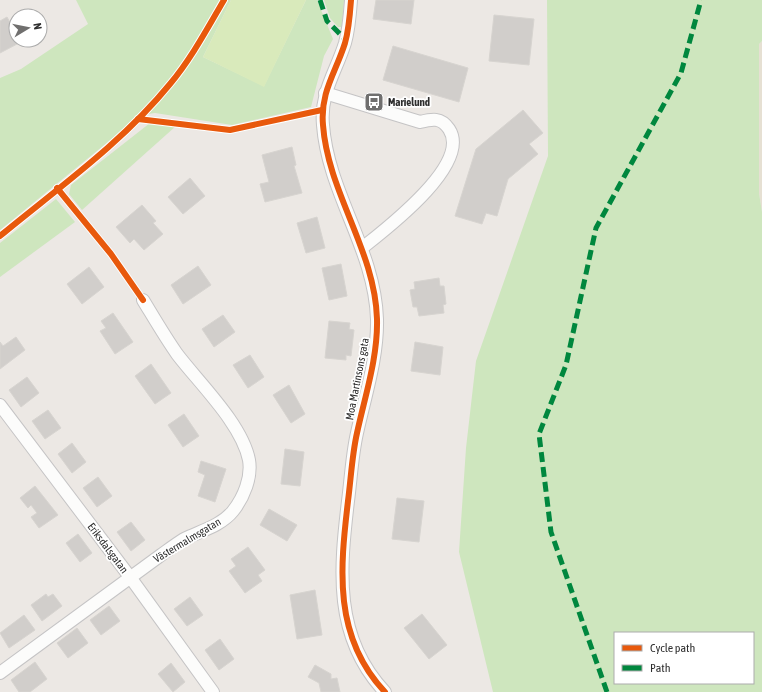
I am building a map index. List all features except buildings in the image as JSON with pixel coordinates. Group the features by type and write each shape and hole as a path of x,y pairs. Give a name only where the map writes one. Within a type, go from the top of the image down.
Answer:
{"street":[{"name":"Moa Martinsons gata","path":"351,0 348,32 325,93 322,110 325,143 331,166 362,248 374,297 376,340 356,435 344,534 342,580 346,616 350,633 367,669 385,692"},
{"path":"325,93 420,122 435,119 445,123 450,130 452,151 445,166 434,182 404,214 362,248"},
{"name":"Västermalmsgatan","path":"0,673 130,577 183,540 210,529 233,512 243,495 249,477 249,460 243,442 234,426 177,354 143,300"},
{"name":"Eriksdalsgatan","path":"0,405 130,577 213,692"}],"shaded area":[{"path":"762,41 762,212 759,193 759,44"}],"green space":[{"path":"76,0 231,0 203,57 264,86 306,0 317,0 333,39 324,56 311,107 232,125 155,113 141,115 0,230 0,78 21,69 88,24"},
{"path":"231,0 306,0 264,87 203,57"},
{"path":"324,0 344,0 342,27 338,27 330,18"},
{"path":"547,0 762,0 762,41 759,44 759,193 762,212 762,692 493,692 459,552 466,448 476,361 548,156"},
{"path":"150,123 176,126 82,210 69,194 71,185"},
{"path":"56,199 75,222 0,277 0,243"}],"marked path":[{"path":"320,0 327,21 346,40"},
{"path":"607,692 551,532 539,434 566,365 596,228 681,73 701,0"}],"cycle path":[{"path":"0,236 89,164 151,106 185,64 224,0"},
{"path":"351,0 345,43 326,92 323,125 333,174 368,269 374,294 377,333 373,362 353,458 345,526 342,577 348,625 356,649 368,671 385,692"},
{"path":"138,119 230,130 322,110"},
{"path":"57,188 111,254 143,300"}],"place":[{"name":"Marielund","path":"374,102"}]}
